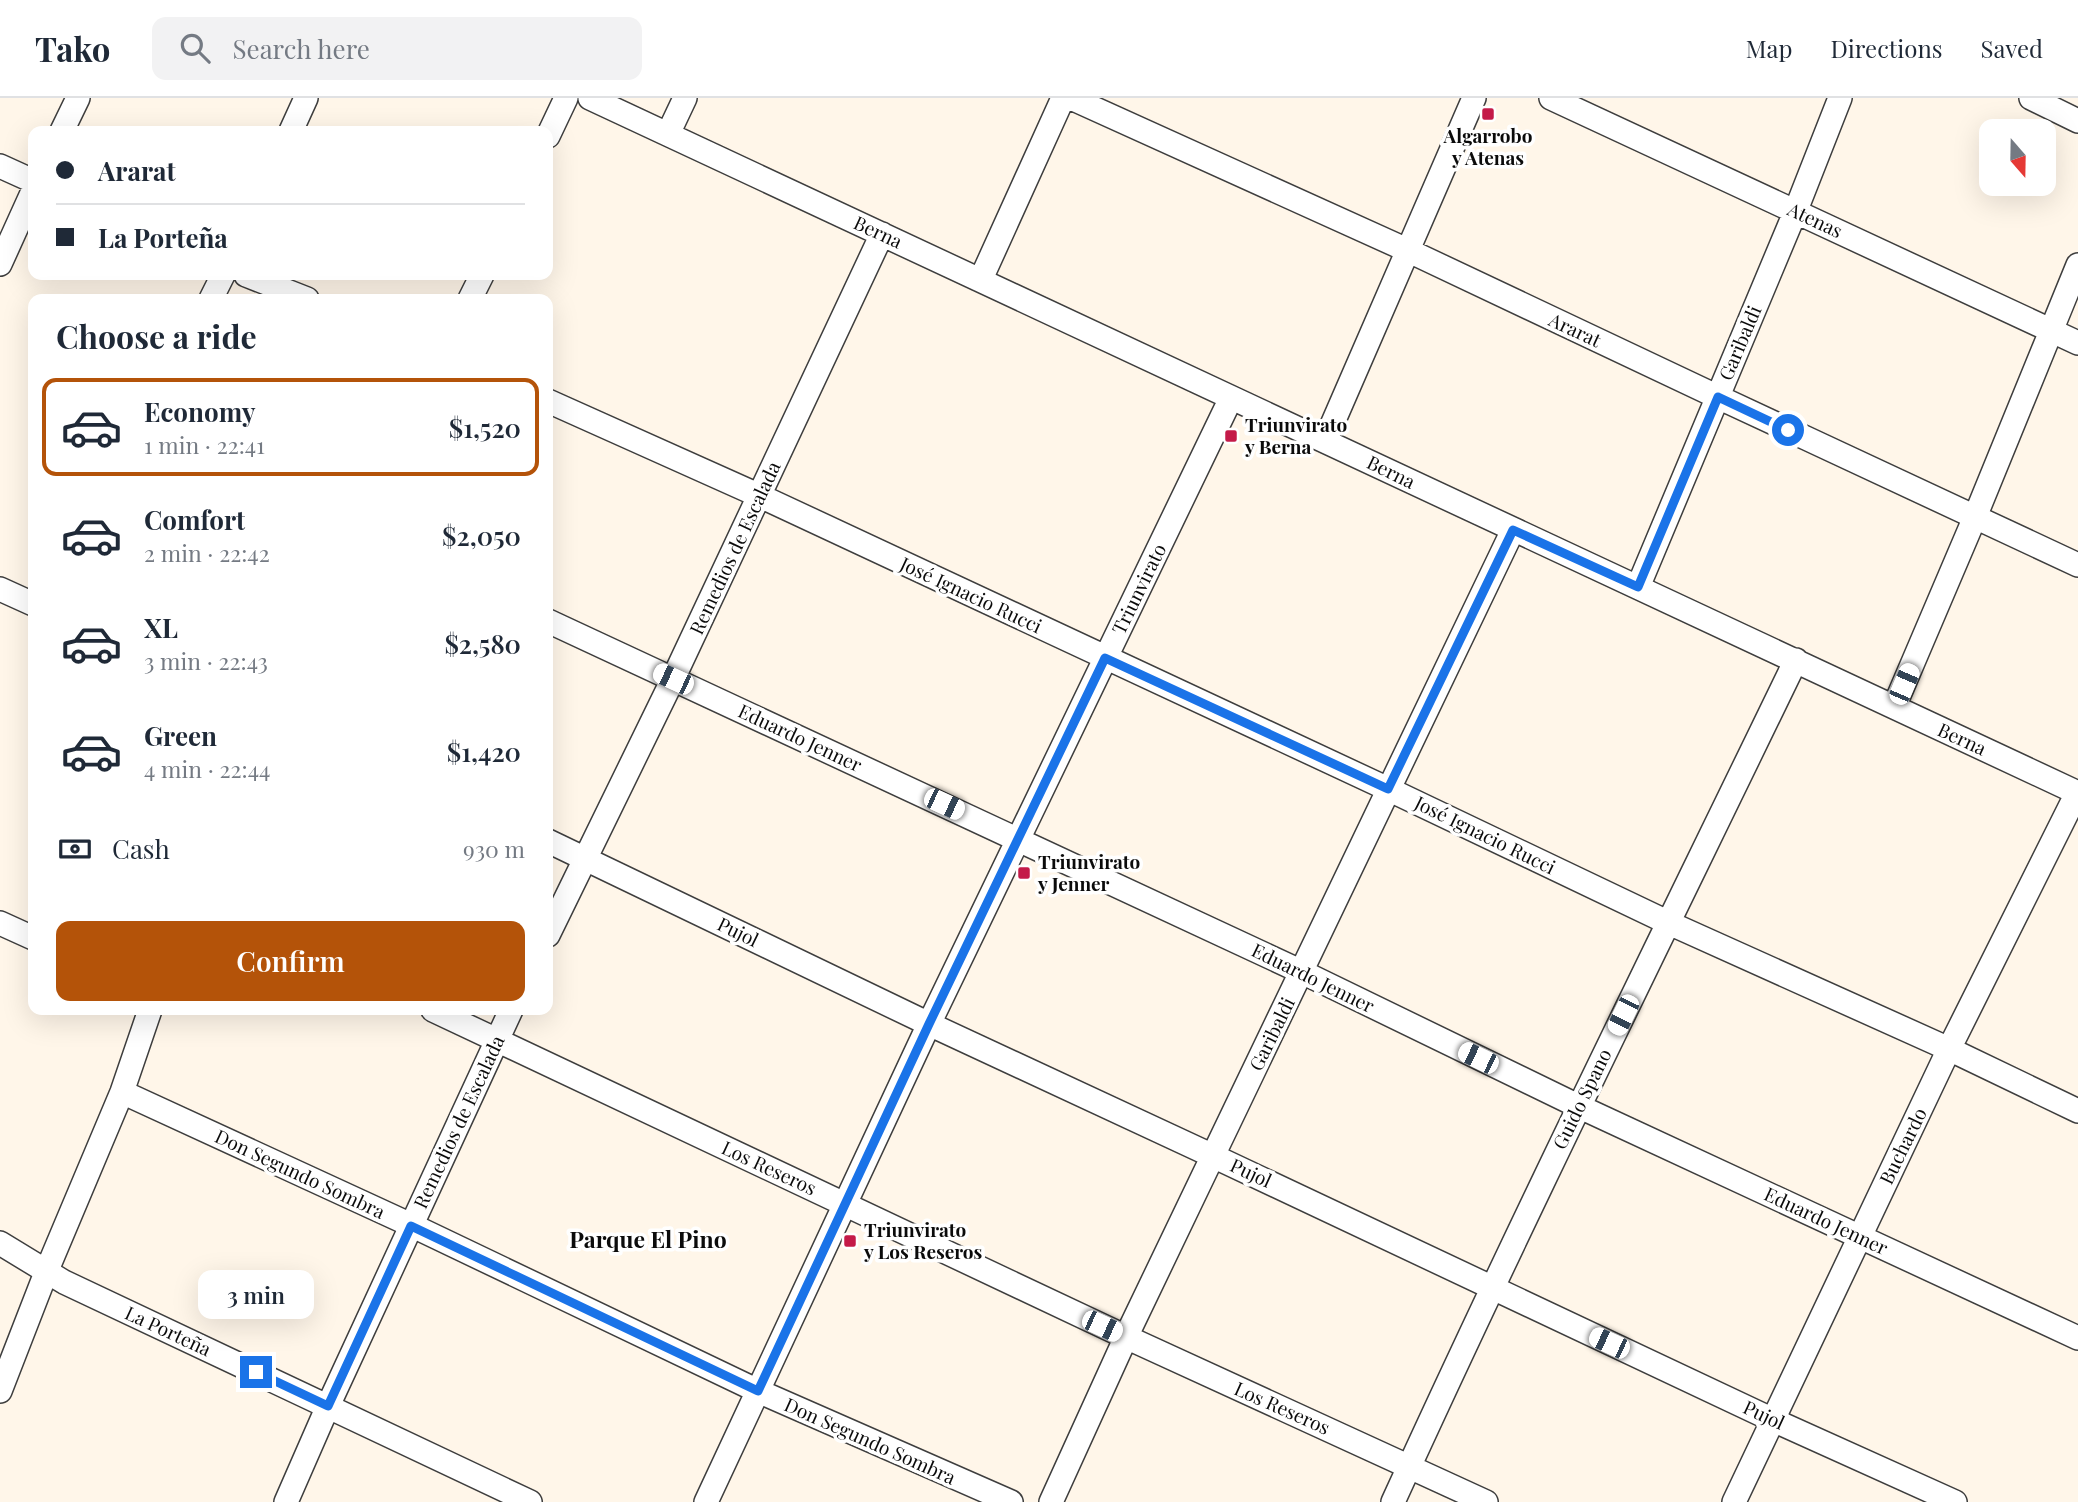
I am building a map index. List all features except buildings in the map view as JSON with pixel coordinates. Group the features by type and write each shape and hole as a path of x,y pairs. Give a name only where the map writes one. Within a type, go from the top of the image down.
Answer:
{"street":[{"path":"64,126 78,98"},
{"path":"293,126 306,98"},
{"path":"553,126 566,98"},
{"name":"Berna","path":"590,98 2077,793"},
{"path":"668,134 685,98"},
{"path":"981,279 1063,98"},
{"name":"Ararat","path":"1071,98 1407,250 2078,565"},
{"path":"1325,440 1475,98"},
{"name":"Atenas","path":"1551,98 2078,344"},
{"name":"Garibaldi","path":"1638,587 1796,211 1840,98"},
{"path":"2031,98 2078,121"},
{"path":"0,166 28,179"},
{"path":"0,264 28,202"},
{"name":"Remedios de Escalada","path":"553,924 673,679 882,234"},
{"path":"1894,707 2078,265"},
{"path":"259,280 294,294"},
{"name":"Triunvirato","path":"706,1502 929,1024 1231,397"},
{"name":"José Ignacio Rucci","path":"553,403 760,496 1669,923 1949,1049 2078,1111"},
{"name":"Garibaldi","path":"1051,1502 1126,1337 1513,530"},
{"path":"0,589 28,602"},
{"name":"Eduardo Jenner","path":"553,623 1302,972 1578,1106 2078,1338"},
{"name":"Guido Spano","path":"1393,1502 1578,1106 1796,660"},
{"name":"Buchardo","path":"1734,1502 1949,1049 2077,793"},
{"name":"Pujol","path":"553,844 929,1024 1773,1420 1955,1502"},
{"path":"0,923 28,936"},
{"path":"0,1391 47,1270 122,1092 148,1015"},
{"name":"Los Reseros","path":"444,1015 1126,1337 1486,1502"},
{"name":"Remedios de Escalada","path":"286,1502 509,1015"},
{"name":"Don Segundo Sombra","path":"122,1092 758,1391 1011,1502"},
{"name":"La Porteña","path":"0,1243 64,1282 530,1502"}],"place":[{"name":"Algarrobo y Atenas","path":"1488,114"},
{"name":"Triunvirato y Berna","path":"1231,436"},
{"name":"Triunvirato y Jenner","path":"1024,873"},
{"name":"Triunvirato y Los Reseros","path":"850,1241"}],"district":[{"name":"Parque El Pino","path":"648,1240"}],"route":[{"path":"256,1372 328,1406 411,1226 758,1391 929,1024 1105,658 1388,789 1513,530 1638,587 1718,397 1788,430"}]}
